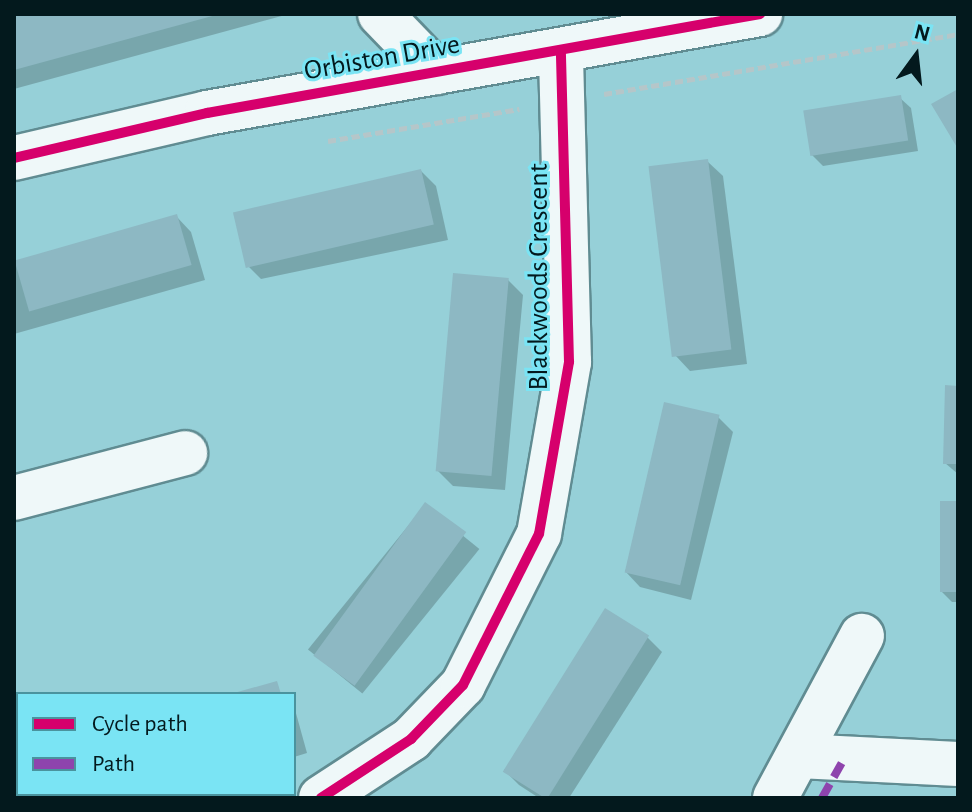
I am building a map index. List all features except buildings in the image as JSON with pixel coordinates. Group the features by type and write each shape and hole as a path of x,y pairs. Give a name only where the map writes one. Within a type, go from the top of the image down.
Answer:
{"street":[{"path":"380,14 436,72"},
{"name":"Orbiston Drive","path":"14,158 207,113 753,14"},
{"name":"Blackwoods Crescent","path":"321,798 411,739 463,685 539,534 569,362 561,50"},
{"path":"14,498 185,453"},
{"path":"775,798 862,636"},
{"path":"799,756 958,764"}],"path":[{"path":"312,143 958,34"}],"marked path":[{"path":"822,798 844,759"}],"cycle path":[{"path":"14,158 207,113 760,14"},
{"path":"321,798 411,739 463,685 539,534 569,362 561,50"}]}
